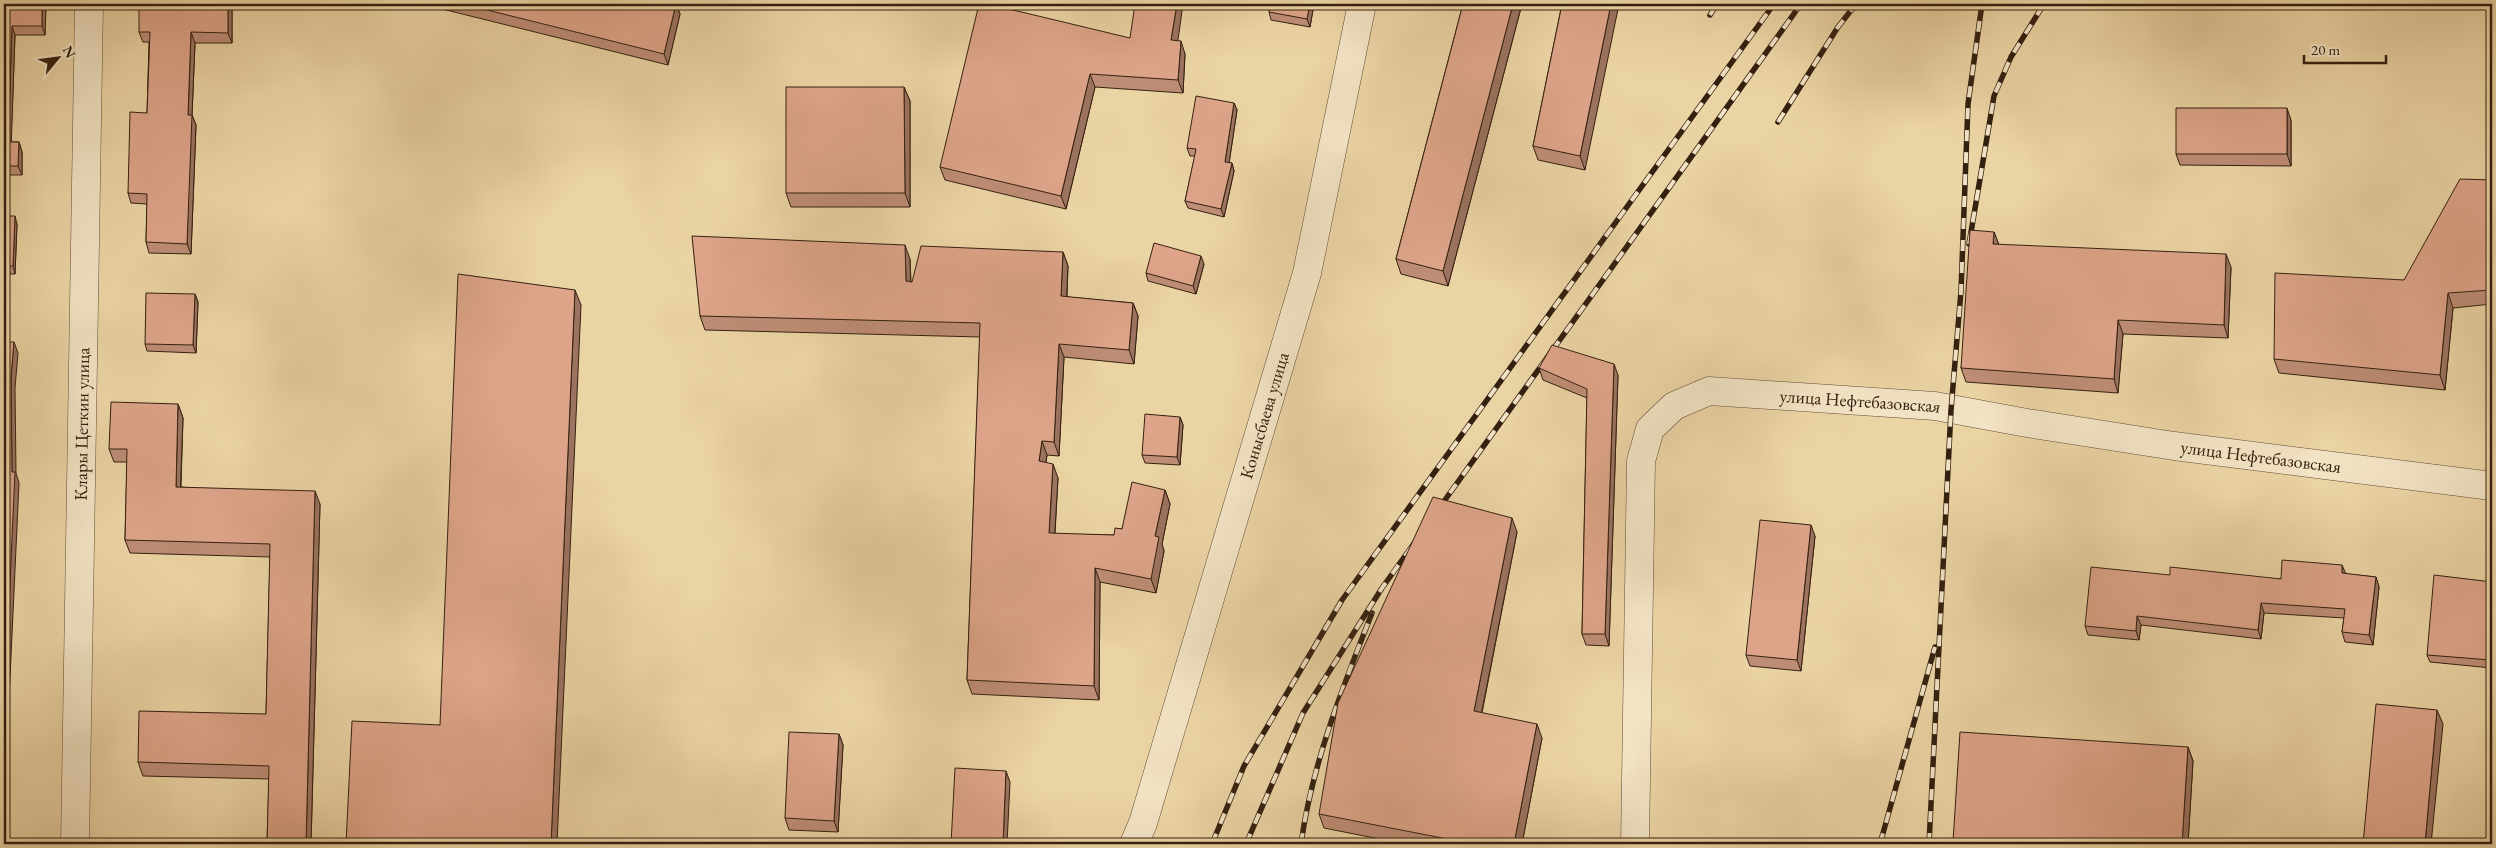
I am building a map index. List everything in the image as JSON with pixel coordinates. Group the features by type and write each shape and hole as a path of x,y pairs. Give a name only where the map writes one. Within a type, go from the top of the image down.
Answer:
{"street":[{"name":"Клары Цеткин улица","path":"75,844 89,4"},
{"name":"Конысбаева улица","path":"1138,834 1308,273 1362,4"},
{"name":"улица Нефтебазовская","path":"1636,844 1641,461 1650,429 1674,406 1709,391 1935,406 2027,423 2174,446 2492,486"}],"building":[{"path":"4,4 42,4 42,26 12,26 8,142 19,142 18,166 4,166"},
{"path":"139,4 228,4 228,33 191,32 188,115 192,115 187,244 146,242 147,194 128,193 130,112 147,113 150,32 139,32"},
{"path":"463,4 676,4 664,54"},
{"path":"979,4 988,4 1130,38 1135,4 1177,4 1171,40 1181,41 1178,80 1090,74 1061,196 940,167"},
{"path":"1270,4 1310,4 1307,19 1269,12"},
{"path":"1463,4 1513,4 1443,271 1396,259"},
{"path":"1562,4 1611,4 1580,156 1533,146"},
{"path":"786,87 904,87 905,193 786,193"},
{"path":"1196,96 1234,103 1225,162 1232,163 1221,209 1185,201 1196,149 1187,148"},
{"path":"2176,108 2287,108 2287,154 2176,154"},
{"path":"2460,179 2492,180 2492,290 2448,293 2440,375 2274,359 2275,273 2404,280"},
{"path":"4,216 15,216 13,266 4,266"},
{"path":"1970,230 1994,232 1993,244 2226,254 2224,325 2118,320 2114,379 1961,368"},
{"path":"692,236 905,245 906,281 912,282 921,246 1063,252 1061,296 1133,303 1129,350 1059,344 1054,442 1042,441 1039,461 1053,464 1049,533 1114,535 1115,528 1122,529 1132,482 1165,490 1155,536 1159,537 1151,579 1095,568 1094,686 967,680 980,323 700,316"},
{"path":"1154,243 1201,256 1193,286 1146,273"},
{"path":"458,274 575,290 551,844 346,844 352,721 440,725"},
{"path":"146,293 195,294 193,345 145,344"},
{"path":"4,342 14,342 11,377 12,472 15,472 4,715"},
{"path":"1552,345 1614,364 1605,634 1582,634 1587,389 1539,368"},
{"path":"111,402 178,404 176,487 315,491 306,844 267,844 269,766 138,762 139,711 266,714 270,544 125,540 127,449 109,449"},
{"path":"1145,414 1180,417 1177,457 1142,455"},
{"path":"1433,497 1512,518 1474,711 1537,724 1514,844 1473,844 1319,814 1338,703"},
{"path":"1760,520 1811,525 1797,660 1746,655"},
{"path":"2282,560 2342,565 2342,573 2376,577 2369,635 2342,632 2345,609 2261,603 2258,630 2137,616 2136,631 2085,626 2091,567 2170,575 2170,567 2281,579"},
{"path":"2434,575 2492,582 2491,660 2427,655"},
{"path":"2376,704 2437,710 2425,844 2363,844"},
{"path":"789,732 839,734 834,821 785,818"},
{"path":"1960,732 2188,747 2182,844 1989,844 1953,842"},
{"path":"955,768 1006,771 1003,844 951,844"}],"railway":[{"path":"1710,15 1717,4"},
{"path":"1212,844 1244,766 1342,600 1774,4"},
{"path":"1437,511 1801,4"},
{"path":"1778,122 1838,27 1856,4"},
{"path":"1929,844 1951,410 1961,291 1968,104 1982,4"},
{"path":"1969,244 1994,96 2011,57 2044,4"},
{"path":"1246,844 1303,713 1382,588 1415,542"},
{"path":"1301,844 1320,756 1339,698 1372,613"},
{"path":"1880,844 1935,647"}]}
